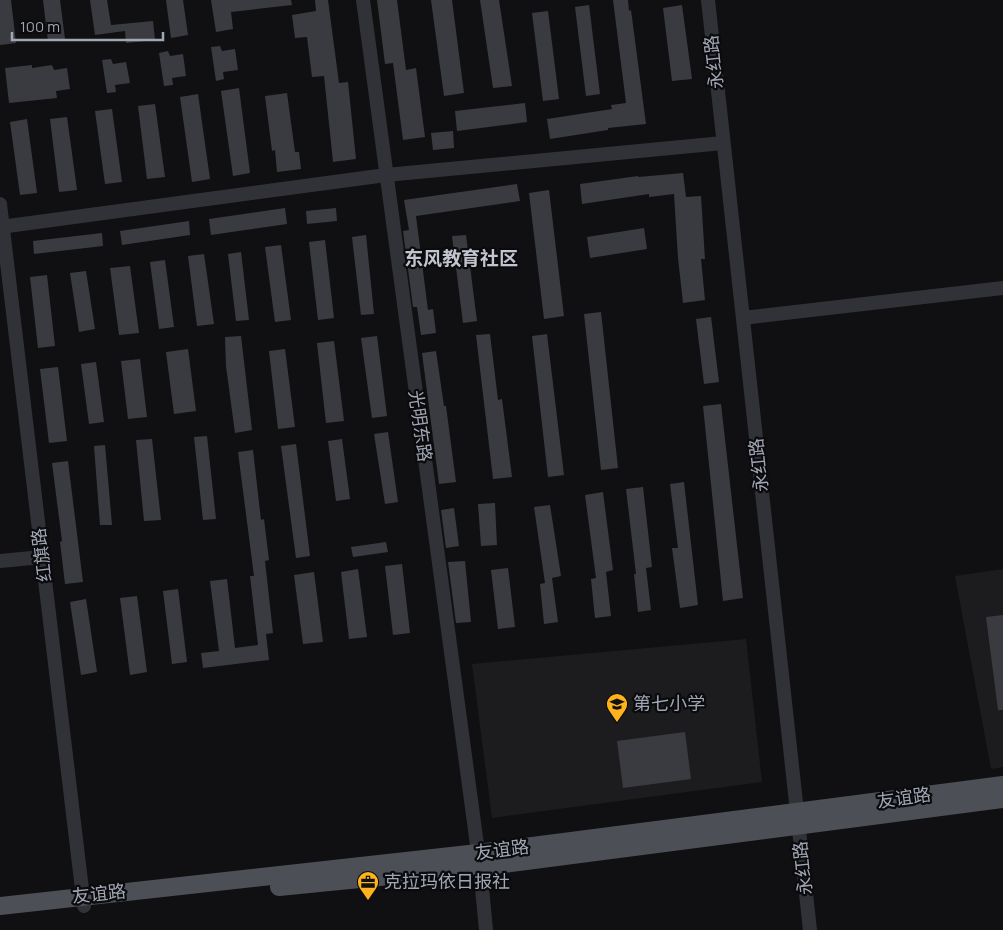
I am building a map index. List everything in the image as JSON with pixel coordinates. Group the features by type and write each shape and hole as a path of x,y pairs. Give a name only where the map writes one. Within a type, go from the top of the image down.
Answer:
{"main road":[{"name":"友谊路","path":"798,819 1003,785"},
{"name":"友谊路","path":"0,906 84,901 479,860 798,819 1003,799"},
{"name":"友谊路","path":"0,916 84,901"}],"street":[{"name":"光明东路","path":"362,0 479,860 486,930"},
{"name":"永红路","path":"708,0 810,930"},
{"path":"1,227 386,175 723,143"},
{"name":"红旗路","path":"0,204 1,227 84,901"},
{"path":"743,318 1003,288"},
{"path":"0,562 42,557"}],"shaded area":[{"path":"1003,569 1003,767 991,769 955,576"},
{"name":"第七小学","path":"746,639 762,782 492,818 472,664"}],"building":[{"path":"0,0 11,0 16,43 0,45"},
{"path":"43,0 60,0 65,39 48,41"},
{"path":"90,0 107,0 111,25 153,21 155,40 126,43 125,31 95,35"},
{"path":"166,0 183,0 188,35 171,38"},
{"path":"211,0 291,0 292,5 231,12 233,29 216,32"},
{"path":"315,0 328,0 339,83 348,82 356,159 333,162 324,76 312,77 307,37 295,38 292,15 316,11"},
{"path":"377,0 397,0 406,70 416,68 425,137 403,140 393,63 385,64"},
{"path":"431,0 452,0 464,93 444,96"},
{"path":"480,0 499,0 512,86 493,88"},
{"path":"613,0 628,0 629,11 631,10 646,124 608,128 608,130 550,139 547,119 612,109 611,105 626,103"},
{"path":"589,5 600,94 586,96 575,7"},
{"path":"682,5 692,79 672,81 663,8"},
{"path":"548,11 559,99 543,101 532,13"},
{"path":"220,46 222,51 235,49 238,70 223,72 224,79 216,81 211,47"},
{"path":"168,51 170,56 183,54 186,76 172,78 173,85 164,86 159,53"},
{"path":"111,59 113,64 126,62 130,83 115,85 116,92 107,93 102,60"},
{"path":"32,65 32,68 52,65 54,70 67,68 70,89 56,91 57,98 9,103 5,68"},
{"path":"239,88 250,173 233,176 221,91"},
{"path":"287,93 295,152 299,152 301,169 277,172 275,150 272,151 265,96"},
{"path":"198,94 210,179 192,182 180,97"},
{"path":"525,103 527,122 457,131 455,111"},
{"path":"155,104 165,177 147,179 138,106"},
{"path":"112,109 122,182 105,184 95,111"},
{"path":"67,117 77,190 59,192 50,119"},
{"path":"27,119 37,193 20,195 10,122"},
{"path":"453,131 454,148 433,150 431,133"},
{"path":"683,173 686,197 701,196 705,259 701,259 705,300 683,303 674,194 649,197 649,194 582,204 580,184 638,176"},
{"path":"517,184 520,201 416,216 428,310 433,309 436,333 421,335 417,307 413,307 403,231 409,230 404,200"},
{"path":"549,190 564,316 544,319 529,193"},
{"path":"285,208 287,224 211,235 209,219"},
{"path":"336,208 337,221 307,224 306,211"},
{"path":"189,221 190,235 122,245 120,231"},
{"path":"644,228 647,249 590,258 587,237"},
{"path":"102,233 103,246 34,254 33,241"},
{"path":"366,235 374,314 361,315 352,237"},
{"path":"466,235 477,321 463,323 452,236"},
{"path":"325,240 334,318 318,320 309,242"},
{"path":"281,245 291,320 275,322 265,247"},
{"path":"241,252 249,320 236,321 228,254"},
{"path":"204,254 214,324 197,326 188,256"},
{"path":"165,260 174,327 159,329 150,262"},
{"path":"130,266 139,333 119,335 110,268"},
{"path":"86,271 95,329 79,332 70,273"},
{"path":"47,275 55,346 38,348 30,277"},
{"path":"601,312 618,468 601,470 584,314"},
{"path":"711,317 719,382 704,384 696,319"},
{"path":"490,334 498,400 502,399 512,477 493,479 476,335"},
{"path":"547,334 564,475 548,477 532,336"},
{"path":"241,336 252,430 235,433 226,366 225,337"},
{"path":"377,336 387,416 372,418 361,338"},
{"path":"334,341 344,421 326,423 317,343"},
{"path":"188,349 196,411 174,414 166,352"},
{"path":"285,349 295,427 278,429 269,351"},
{"path":"436,351 444,406 446,406 456,482 439,484 422,353"},
{"path":"140,359 147,417 128,419 121,361"},
{"path":"96,362 104,422 89,424 81,364"},
{"path":"58,367 67,441 49,443 40,369"},
{"path":"721,404 743,598 723,601 703,406"},
{"path":"388,432 398,502 385,504 374,434"},
{"path":"207,436 216,519 203,520 194,437"},
{"path":"152,439 161,520 144,521 136,440"},
{"path":"342,439 350,499 336,501 328,441"},
{"path":"296,444 310,556 296,558 281,446"},
{"path":"105,445 112,525 100,525 94,446"},
{"path":"253,450 261,520 264,519 269,560 265,561 273,633 266,634 269,660 203,668 201,653 219,651 210,581 227,579 235,648 258,645 250,576 254,576 238,452"},
{"path":"68,461 83,582 65,584 60,542 62,541 52,463"},
{"path":"684,482 698,605 680,608 672,548 678,548 670,484"},
{"path":"643,487 652,567 646,568 651,610 638,612 634,574 636,574 626,489"},
{"path":"603,492 613,570 606,572 611,616 595,618 591,579 596,578 585,495"},
{"path":"495,503 497,545 481,546 478,504"},
{"path":"550,505 561,576 552,578 558,622 544,624 540,584 545,583 534,507"},
{"path":"454,508 459,546 446,548 441,510"},
{"path":"386,542 388,552 353,557 351,547"},
{"path":"465,561 471,622 456,623 448,562"},
{"path":"402,564 410,633 393,635 385,566"},
{"path":"508,568 515,627 498,629 491,570"},
{"path":"358,569 367,637 349,639 341,572"},
{"path":"314,572 323,642 303,644 294,575"},
{"path":"178,589 187,662 172,664 163,591"},
{"path":"137,596 147,672 130,675 120,598"},
{"path":"86,599 97,672 81,675 70,602"},
{"path":"1003,615 1003,710 998,710 986,617"},
{"path":"685,732 691,779 623,788 617,741"}],"place":[{"name":"第七小学","path":"617,723"},
{"name":"克拉玛依日报社","path":"368,901"}],"district":[{"name":"东风教育社区","path":"461,258"}]}
